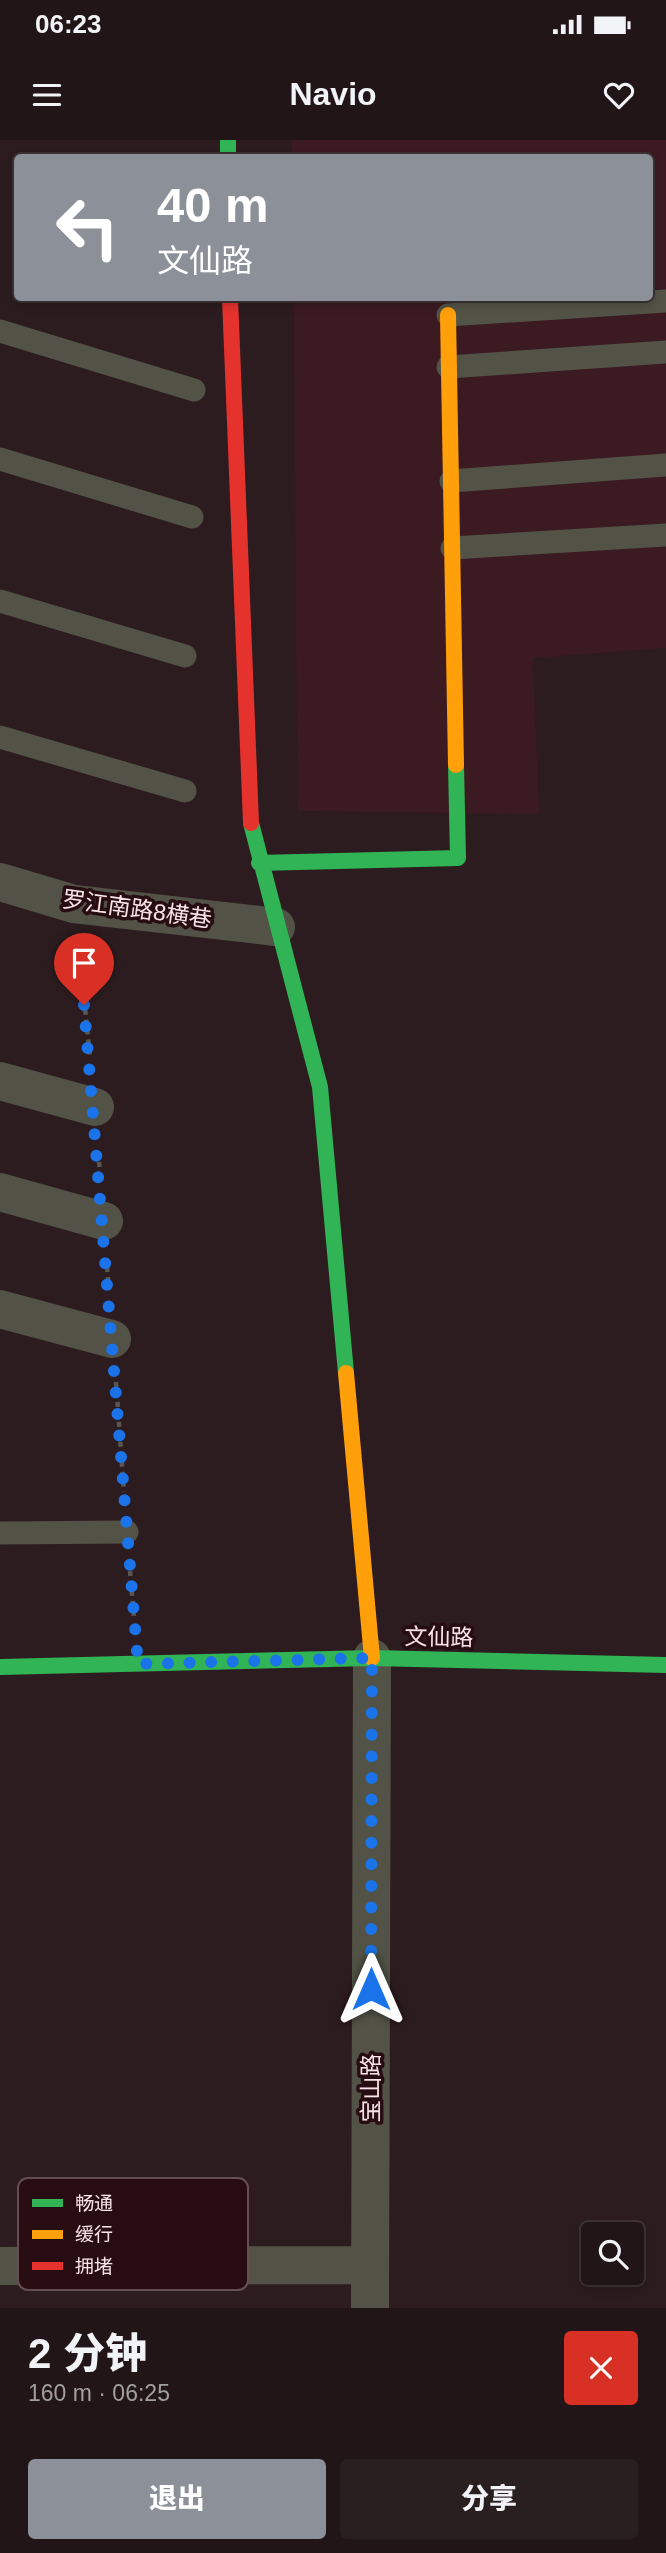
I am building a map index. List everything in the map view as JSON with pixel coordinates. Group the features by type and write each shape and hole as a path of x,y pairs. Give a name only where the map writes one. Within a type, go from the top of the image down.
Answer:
{"street":[{"path":"230,301 248,813 320,1087 372,1658"},
{"path":"260,863 458,858 447,315"},
{"name":"罗江南路8横巷","path":"0,882 74,904 276,927"},
{"path":"0,1081 95,1107"},
{"path":"0,1192 104,1221"},
{"path":"0,1309 112,1339"},
{"name":"文仙路","path":"0,1667 372,1658 666,1665"},
{"name":"宝山路","path":"370,2308 372,1658"},
{"path":"248,2265 370,2265"},
{"path":"0,2266 18,2266"}],"lane":[{"path":"447,315 666,301"},
{"path":"0,331 194,390"},
{"path":"449,367 666,352"},
{"path":"0,459 192,517"},
{"path":"451,481 666,465"},
{"path":"452,548 666,535"},
{"path":"0,601 185,656"},
{"path":"0,737 185,791"},
{"path":"0,1533 127,1532"}],"path":[{"path":"74,904 95,1107 138,1664"}],"shaded area":[{"path":"291,140 666,140 666,648 533,658 539,814 297,811 294,301 653,301 653,154 292,154"}],"traffic: fast":[{"path":"228,140 228,154"},
{"path":"259,863 458,858 456,765"},
{"path":"251,823 320,1087 346,1373"},
{"path":"0,1667 372,1658 666,1665"}],"traffic: slow":[{"path":"448,315 456,765"},
{"path":"346,1373 372,1658"}],"traffic: jam":[{"path":"230,301 251,823"}],"route":[{"path":"84,1005 95,1107 138,1664 372,1658 371,1989"}]}
